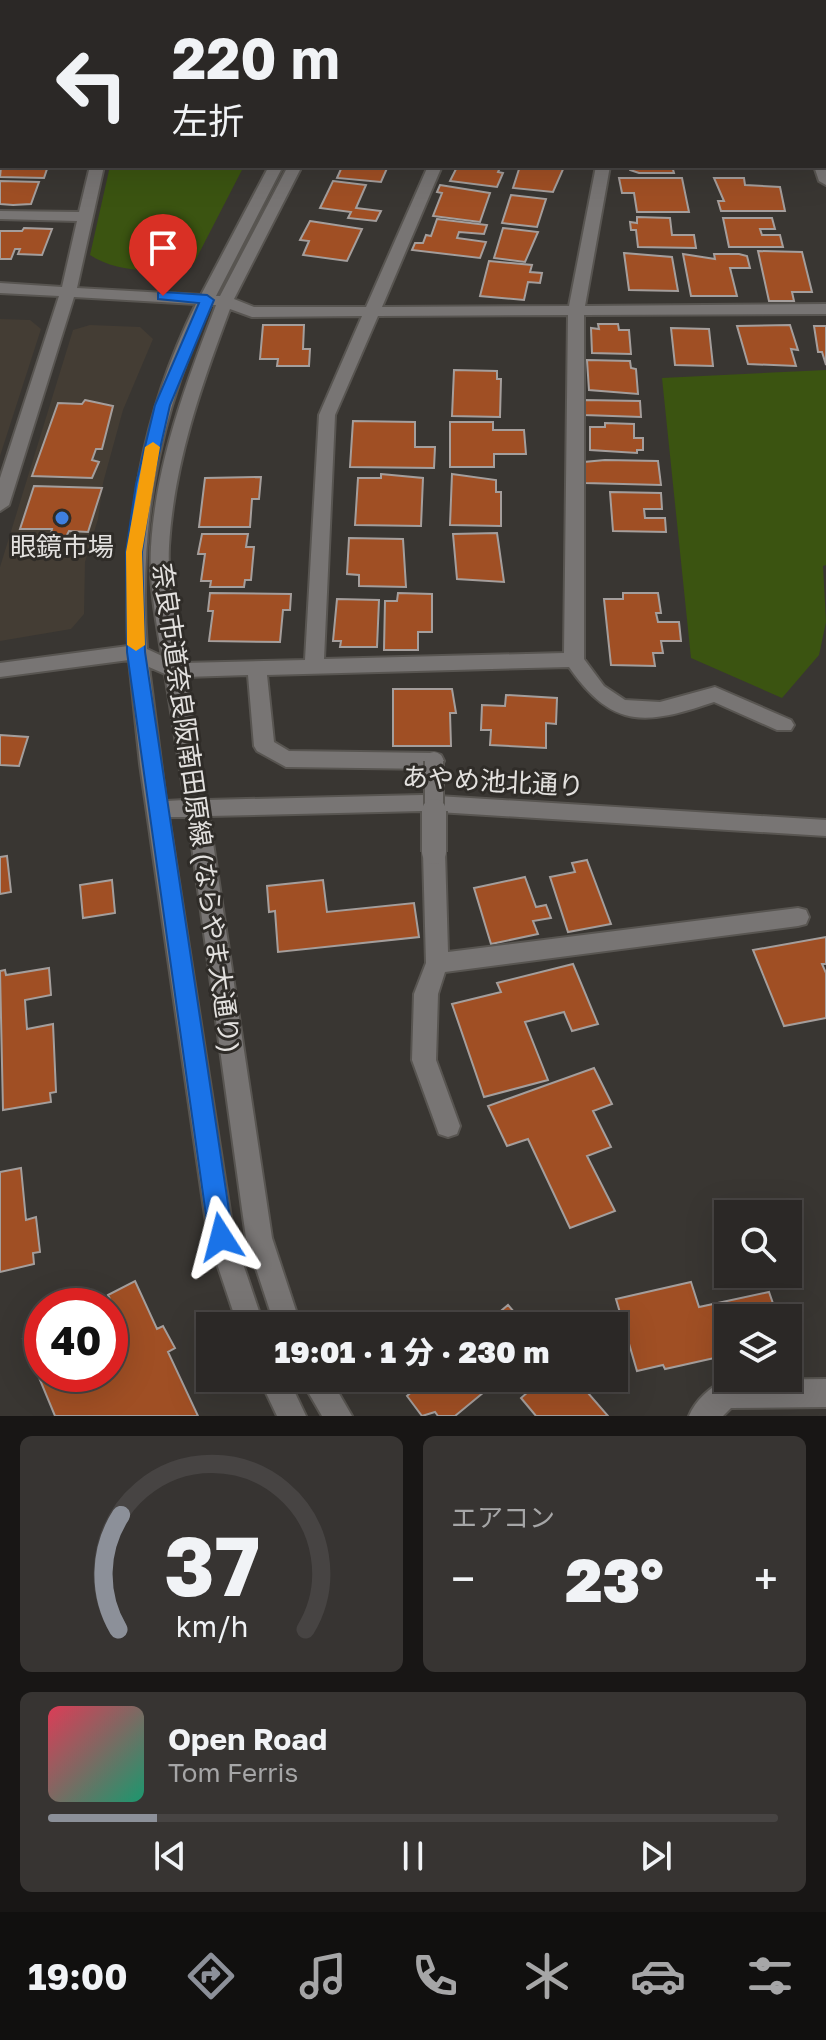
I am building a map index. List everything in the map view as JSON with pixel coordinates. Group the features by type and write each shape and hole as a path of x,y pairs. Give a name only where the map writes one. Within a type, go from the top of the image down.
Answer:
{"street":[{"path":"0,505 69,289 97,168"},
{"path":"246,1312 221,1237 157,809 136,652 134,552 144,484 163,405 216,300 275,168"},
{"name":"奈良市道奈良阪南田原線 (ならやま大通り)","path":"283,1312 259,1238 197,808 173,670 160,549 168,473 216,300 294,168"},
{"path":"314,668 327,415 434,168"},
{"path":"603,168 576,311 574,660 604,699 640,713 674,707 715,694 784,725"},
{"path":"0,215 86,217"},
{"path":"0,288 69,289 216,300 252,312 826,309"},
{"path":"0,670 136,652 173,670 574,660"},
{"path":"257,668 264,746 286,759 434,761 437,963 426,994 424,1060 448,1126"},
{"name":"あやめ池北通り","path":"157,809 422,803 826,828"},
{"path":"437,963 798,917"},
{"path":"280,1392 292,1416"},
{"path":"323,1392 338,1416"},
{"path":"703,1416 725,1394 826,1393"}],"shaded area":[{"path":"0,319 30,320 41,329 0,456"},
{"path":"90,325 140,327 153,339 123,410 103,483 98,519 85,562 84,614 71,629 0,641 0,567 73,330"}],"green space":[{"path":"110,168 243,168 194,263 168,269 127,269 90,255"},
{"path":"826,370 826,565 823,566 826,622 819,655 782,698 691,658 662,378"}],"building":[{"path":"1,168 47,168 44,178 0,177"},
{"path":"334,168 387,168 381,182 337,178 341,169"},
{"path":"456,168 500,168 498,172 503,173 497,187 450,181"},
{"path":"519,168 564,168 553,192 513,188"},
{"path":"673,168 674,173 639,173 630,170"},
{"path":"619,178 682,178 689,212 637,212 634,193 622,193"},
{"path":"714,178 744,178 745,185 780,187 785,211 721,211 718,201 724,201"},
{"path":"0,181 39,182 31,204 13,205 0,204"},
{"path":"333,181 366,185 356,208 381,211 376,221 348,218 351,212 320,208"},
{"path":"440,185 490,193 480,222 433,216 442,193 437,192"},
{"path":"511,195 546,199 537,227 502,223"},
{"path":"637,217 670,218 672,235 694,235 696,248 638,247 636,230 631,230 630,222 637,223"},
{"path":"723,218 772,218 775,229 760,229 762,235 780,235 783,247 729,247"},
{"path":"437,219 487,225 484,234 459,232 457,238 486,242 480,258 412,250 415,243 423,243 426,235 431,236"},
{"path":"310,221 362,229 347,261 303,255 309,241 300,240"},
{"path":"24,228 52,229 42,255 18,254 20,249 15,249 11,259 0,259 0,231 22,231"},
{"path":"503,228 538,232 525,262 494,258"},
{"path":"758,251 802,252 812,292 792,292 794,301 769,301"},
{"path":"624,253 672,257 678,291 629,290"},
{"path":"683,254 715,259 714,254 739,254 747,256 750,268 730,268 737,296 691,296"},
{"path":"489,261 532,265 530,272 542,273 540,283 528,282 524,300 480,296"},
{"path":"598,324 618,324 619,330 629,330 631,354 592,353 591,328 599,329"},
{"path":"263,325 304,325 303,349 310,349 309,366 277,366 278,359 260,359"},
{"path":"790,325 798,350 791,349 796,366 748,364 737,326"},
{"path":"814,326 826,326 826,365 822,352 818,352"},
{"path":"671,328 709,329 713,366 675,365"},
{"path":"587,360 630,361 631,368 636,369 638,394 589,390"},
{"path":"454,370 497,371 497,379 501,379 500,417 452,416"},
{"path":"85,400 113,406 102,449 96,449 92,460 99,462 92,478 32,476 58,403 82,404"},
{"path":"584,400 640,401 641,417 584,415"},
{"path":"353,421 415,422 415,447 435,447 434,468 350,467"},
{"path":"450,422 493,422 493,430 524,430 526,454 494,454 494,467 450,467"},
{"path":"605,423 634,424 634,438 643,438 643,450 637,450 637,453 590,450 590,427 605,427"},
{"path":"658,461 661,485 585,483 584,462"},
{"path":"381,474 423,478 421,526 355,525 358,478 381,478"},
{"path":"452,474 496,480 496,492 501,492 501,526 450,525"},
{"path":"261,477 259,499 252,499 250,527 199,527 205,478"},
{"path":"34,486 102,488 88,532 69,531 66,537 50,537 52,529 20,529"},
{"path":"610,492 661,493 662,509 644,509 645,518 665,518 666,532 613,531"},
{"path":"497,533 504,582 457,579 453,534"},
{"path":"202,534 248,534 246,547 254,547 251,580 245,580 244,587 210,587 211,581 201,581 205,554 198,554"},
{"path":"349,538 403,539 406,587 359,586 359,575 347,574"},
{"path":"210,593 291,594 290,610 283,610 280,642 209,641 213,611 208,611"},
{"path":"398,593 432,594 432,632 418,632 418,650 384,650 385,601 397,601"},
{"path":"623,593 658,593 661,613 656,613 658,622 679,622 681,641 661,641 663,653 653,653 655,666 611,665 604,599 623,599"},
{"path":"337,599 379,600 377,647 340,647 341,641 333,641"},
{"path":"393,689 452,689 456,713 450,713 451,746 393,746"},
{"path":"506,695 557,698 556,724 546,723 546,748 490,745 491,730 481,730 482,705 505,706"},
{"path":"0,735 28,737 19,766 0,765"},
{"path":"7,856 11,892 0,894 0,857"},
{"path":"587,860 611,924 568,932 550,877 575,872 572,863"},
{"path":"525,877 536,907 546,905 551,918 533,921 538,934 491,944 474,888"},
{"path":"112,880 115,913 83,918 80,885"},
{"path":"323,880 327,912 414,903 419,937 278,952 275,911 269,912 267,886"},
{"path":"826,937 826,964 822,964 826,973 826,1018 784,1026 753,950"},
{"path":"573,964 598,1024 572,1031 564,1012 525,1022 548,1080 484,1097 452,1004 501,992 497,983"},
{"path":"49,968 51,995 25,1000 27,1029 53,1024 56,1092 50,1093 51,1102 3,1110 0,971 5,970 6,975"},
{"path":"594,1068 612,1104 593,1111 611,1147 587,1156 615,1211 570,1228 528,1139 507,1146 488,1106"},
{"path":"21,1168 26,1220 36,1217 40,1252 33,1253 34,1264 0,1272 0,1172"},
{"path":"135,1281 157,1329 163,1326 175,1348 168,1352 198,1416 55,1416 45,1392 128,1392 128,1288 122,1288"},
{"path":"691,1282 699,1307 769,1292 773,1304 714,1304 714,1358 665,1369 663,1365 637,1371 628,1340 628,1312 620,1312 616,1299"},
{"path":"508,1305 514,1312 500,1312"},
{"path":"412,1392 484,1392 455,1416 438,1416 435,1412 422,1416 407,1396"},
{"path":"528,1392 587,1392 608,1416 536,1416 521,1398"}],"slow traffic":[{"path":"136,645 134,552 153,447"}],"place":[{"name":"眼鏡市場","path":"62,518"}],"route":[{"path":"163,296 207,300 163,405 144,484 134,552 136,652 221,1237"}]}
